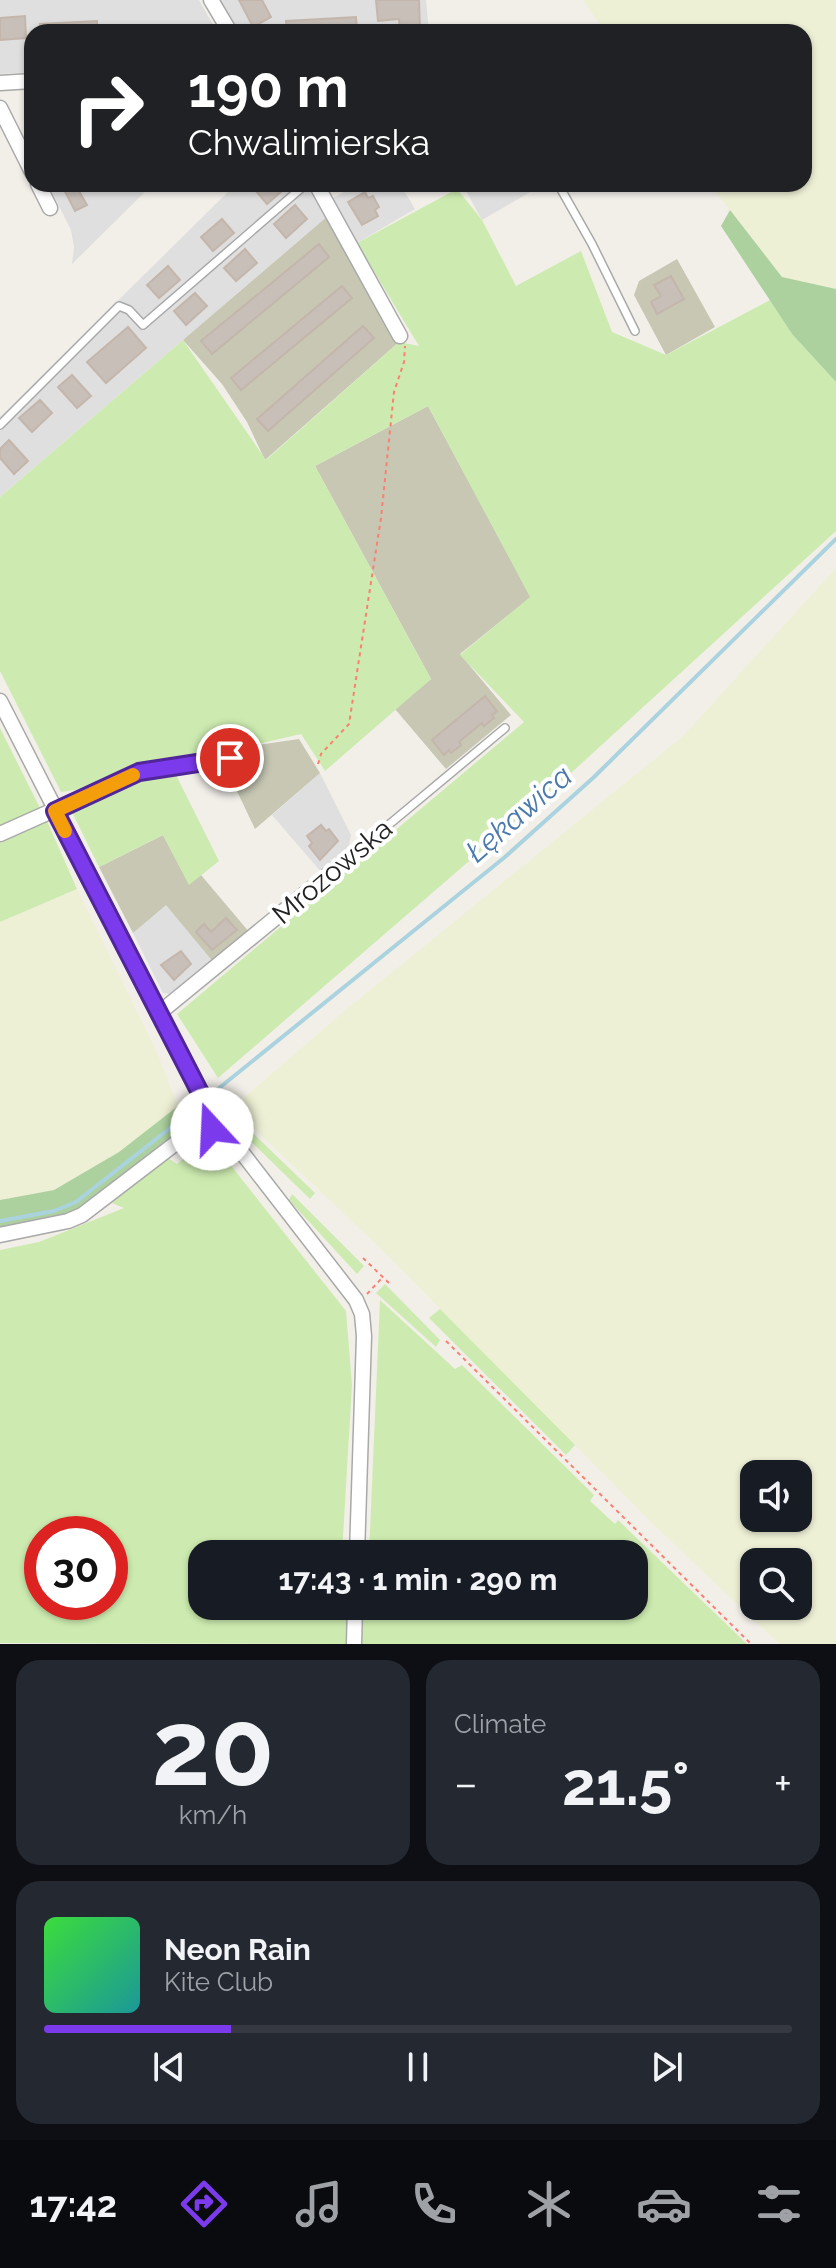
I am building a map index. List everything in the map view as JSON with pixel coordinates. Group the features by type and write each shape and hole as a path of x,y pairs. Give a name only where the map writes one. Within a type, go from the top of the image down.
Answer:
{"street":[{"path":"211,0 225,24"},
{"path":"0,83 24,82"},
{"path":"0,108 24,156"},
{"path":"42,192 50,208"},
{"path":"320,192 403,342"},
{"path":"0,701 210,1112 212,1129"},
{"path":"0,834 139,772 230,758"},
{"name":"Mrozowska","path":"158,1014 362,847"},
{"path":"0,1235 68,1221 82,1215 180,1140 212,1129 233,1141 356,1300 362,1314 364,1336 357,1540"},
{"path":"354,1644 355,1620"}],"lane":[{"path":"0,425 119,306 129,310 143,325 297,192"},
{"path":"562,192 635,331"},
{"name":"Mrozowska","path":"362,847 505,728"}],"path":[{"path":"318,764 321,754 349,724 381,518 394,392 403,342"},
{"path":"363,1258 390,1284"},
{"path":"356,1300 367,1294 383,1277"},
{"path":"446,1341 751,1644"}],"shaded area":[{"path":"0,0 199,0 212,24 24,24 24,72 0,74"},
{"path":"220,0 426,0 428,24 234,24"},
{"path":"583,0 836,0 836,289 782,277 715,192 812,192 812,24 600,24"},
{"path":"52,192 145,192 72,264 74,247 71,230"},
{"path":"228,192 314,192 329,215 0,497 0,417"},
{"path":"344,192 405,192 415,209 357,243 331,199"},
{"path":"466,192 530,192 482,220"},
{"path":"329,215 399,342 265,460 247,422 222,384 183,340"},
{"path":"677,259 715,327 666,355 634,295 639,281"},
{"path":"428,406 531,597 460,654 511,715 446,769 395,709 431,679 315,466"},
{"path":"836,568 836,1644 779,1644 754,1620 812,1620 812,1548 740,1548 740,1607 652,1523 376,1244 232,1108 343,1012 683,736"},
{"path":"299,739 320,773 255,829 224,764 230,752"},
{"path":"320,773 351,835 348,851 322,873 272,815"},
{"path":"163,835 189,884 201,875 250,933 214,963 166,905 133,933 99,867"},
{"path":"77,889 156,1050 178,1106 119,1152 54,1190 0,1200 0,922"},
{"path":"166,904 214,963 176,995 163,993 133,933"}],"green space":[{"path":"451,192 459,192 482,220 516,286 581,251 612,332 666,355 770,300 792,334 836,382 836,531 571,773 218,1078 177,1014 524,722 460,655 530,597 428,406 315,466 431,679 325,771 301,734 228,751 157,760 124,769 87,788 61,792 0,671 0,497 183,340 266,460 399,342 419,346 357,243"},
{"path":"730,210 782,277 836,289 836,382 792,334 721,226"},
{"path":"0,728 40,808 0,826"},
{"path":"175,773 219,861 189,885 163,835 99,867 72,812 95,796 121,785"},
{"path":"47,821 77,889 0,922 0,843"},
{"path":"178,1106 191,1122 71,1214 0,1227 0,1200 54,1190 119,1152"},
{"path":"236,1117 315,1193 310,1199 231,1122"},
{"path":"197,1148 225,1158 346,1311 352,1385 343,1540 188,1540 188,1620 349,1620 348,1644 0,1643 0,1250 39,1242 124,1208 112,1203 168,1158 177,1164"},
{"path":"292,1194 364,1266 357,1274 289,1200"},
{"path":"385,1284 440,1340 436,1347 376,1293"},
{"path":"380,1300 455,1369 462,1365 594,1495 590,1501 615,1524 618,1520 639,1540 370,1540"},
{"path":"440,1309 575,1445 566,1455 429,1318"},
{"path":"648,1549 747,1644 360,1644 361,1620 648,1620"}],"building":[{"path":"239,0 262,0 271,17 251,24"},
{"path":"376,0 419,0 420,24 399,24 399,19 378,21"},
{"path":"25,16 24,38 0,40 0,18"},
{"path":"356,17 356,24 286,24 286,21"},
{"path":"97,21 97,24 40,24"},
{"path":"65,192 80,192 87,205 75,211"},
{"path":"257,192 281,192 267,204"},
{"path":"365,192 368,198 373,196 379,207 375,210 378,216 362,225 348,202"},
{"path":"295,205 307,219 286,238 274,224"},
{"path":"222,219 234,233 213,251 201,237"},
{"path":"319,244 329,257 212,354 201,341"},
{"path":"245,249 257,263 236,281 224,268"},
{"path":"168,266 180,280 159,298 147,285"},
{"path":"671,276 684,299 657,314 651,302 661,296 654,285"},
{"path":"342,286 352,298 241,390 231,378"},
{"path":"195,293 207,306 186,325 174,311"},
{"path":"363,326 374,338 268,431 257,419"},
{"path":"128,327 146,348 106,383 87,362"},
{"path":"72,375 91,396 77,408 58,387"},
{"path":"40,400 52,413 32,432 19,418"},
{"path":"9,440 28,461 14,474 0,458 0,449"},
{"path":"485,696 497,711 492,715 494,718 484,726 482,723 459,742 461,745 444,755 432,740"},
{"path":"321,825 326,831 329,829 338,841 320,860 309,846 312,843 307,836"},
{"path":"226,918 237,930 212,950 196,932 204,924 211,932"},
{"path":"181,951 191,964 174,980 161,965"}],"waterway":[{"name":"Łękawica","path":"208,1097 505,857 593,778 836,539"},
{"name":"Łękawica","path":"0,1221 54,1211 76,1202 197,1107"}],"slow traffic":[{"path":"65,831 55,811 133,775"}],"route":[{"path":"212,1129 210,1112 55,811 139,772 230,758"}]}
